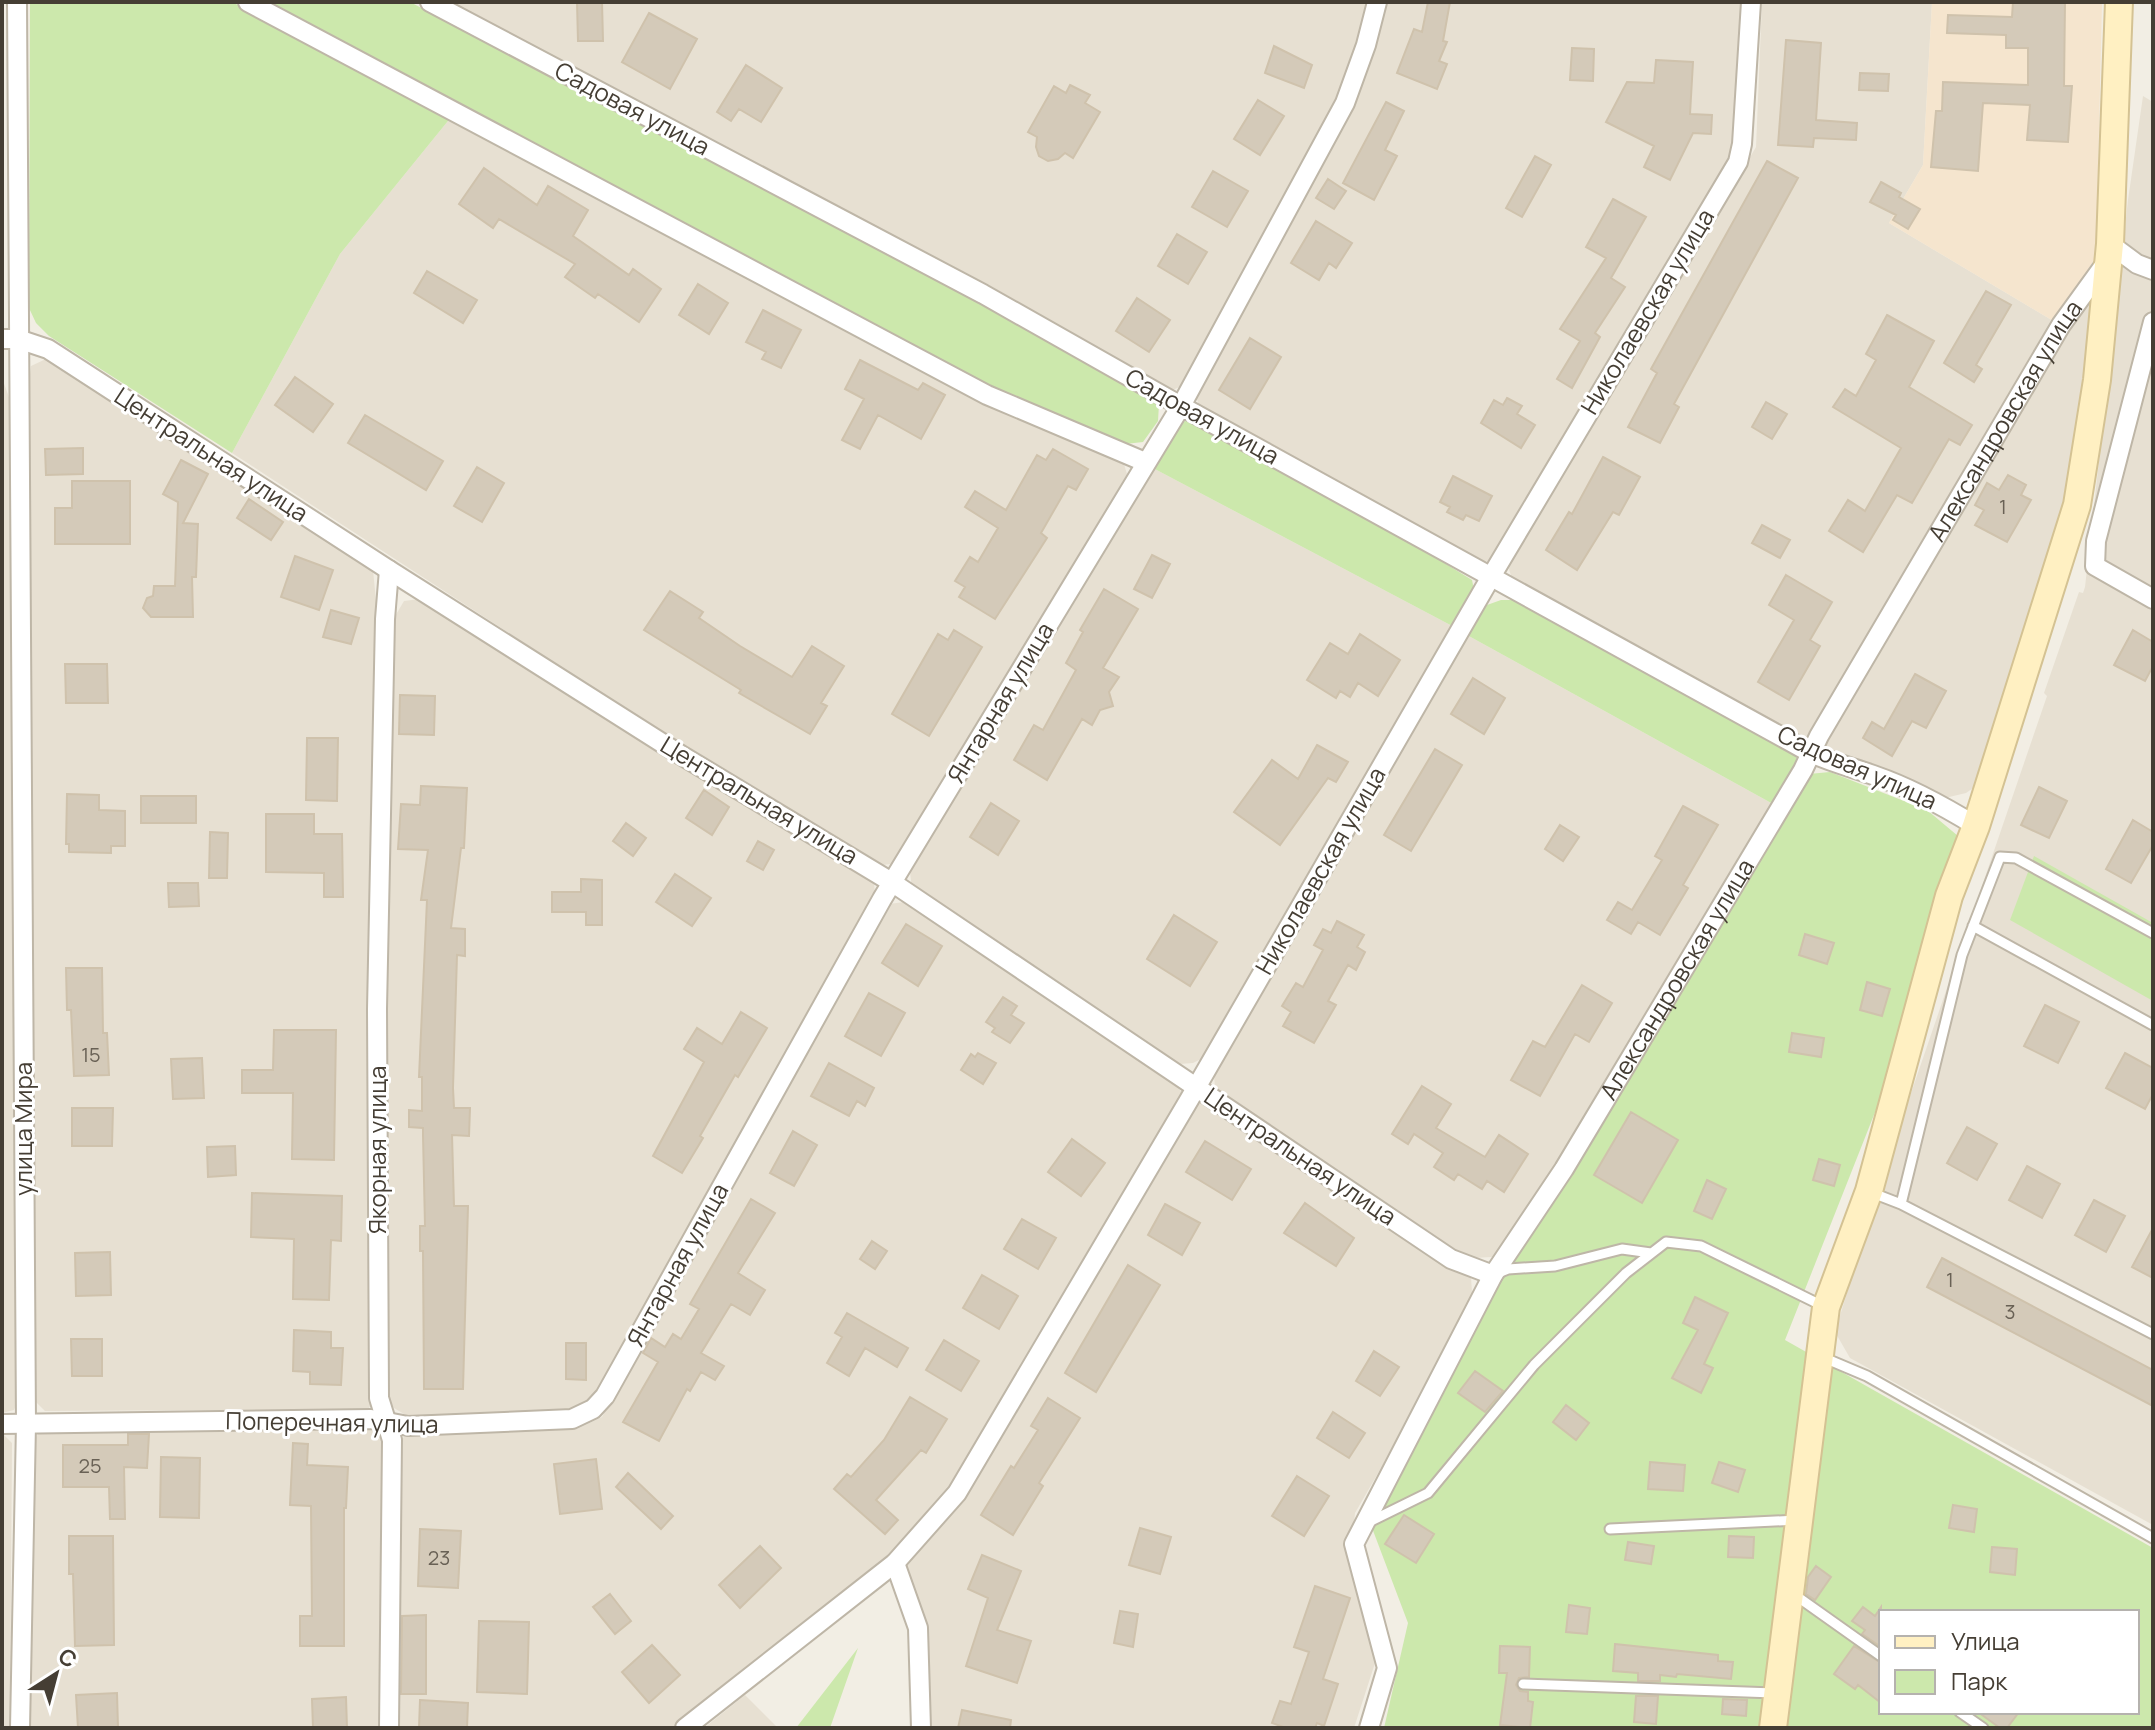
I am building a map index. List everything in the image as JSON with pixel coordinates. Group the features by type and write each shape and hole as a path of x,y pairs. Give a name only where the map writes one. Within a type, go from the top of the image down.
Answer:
{"street":[{"name":"улица Мира","path":"17,2 10,339 26,1424 20,1728"},
{"path":"248,2 987,395 1145,462"},
{"name":"Садовая улица","path":"430,2 983,294 1811,753 1878,776 1949,809 1976,826"},
{"name":"Янтарная улица","path":"605,1396 874,912 1181,406 1345,103 1366,45 1377,2"},
{"name":"Николаевская улица","path":"685,1728 895,1563 957,1493 1492,575 1738,162 1742,144 1751,2"},
{"name":"Александровская улица","path":"1773,1728 1826,1307 1869,1191 1949,896 1976,826 2077,505 2097,380 2110,252 2119,2"},
{"path":"2110,252 2153,270"},
{"name":"Александровская улица","path":"1369,1728 1387,1668 1354,1544 1493,1275 1564,1169 2052,339 2110,252"},
{"path":"2153,322 2096,541 2095,566 2153,599"},
{"name":"Центральная улица","path":"10,339 48,349 681,755 893,883 1451,1259 1493,1275"},
{"name":"Якорная улица","path":"389,570 385,619 377,1009 379,1398 392,1440 389,1728"},
{"name":"Поперечная улица","path":"2,1424 371,1419 408,1426 572,1419 593,1409 605,1396"},
{"path":"895,1563 918,1628 921,1728"}],"lane":[{"path":"1901,1204 1962,955 2000,857 2016,858 2153,933"},
{"path":"1973,926 2153,1025"},
{"path":"1869,1191 2151,1329"},
{"path":"1358,1559 1369,1520 1428,1493 1534,1365 1626,1273 1666,1242 1701,1246 1826,1307"},
{"path":"1493,1275 1508,1269 1555,1266 1622,1249 1651,1253"},
{"path":"1819,1356 1867,1376 2153,1538"},
{"path":"1610,1529 1798,1520"},
{"path":"1789,1591 1879,1655"},
{"path":"1523,1684 1777,1693"},
{"path":"1963,1714 1983,1728"}],"shaded area":[{"path":"447,2 1370,2 1339,103 1182,386 1170,391 989,285"},
{"path":"1386,2 1741,2 1734,142 1729,160 1494,561 1482,562 1200,408 1194,391 1353,104 1376,44"},
{"path":"1762,2 1932,2 1923,165 1889,223 2055,322 1814,735 1805,738 1512,578 1508,567 1756,147"},
{"path":"1932,2 2102,2 2096,257 2055,322 1889,223 1923,165"},
{"path":"2143,96 2153,102 2153,1525 1850,1358 1835,1332 1884,1172 2047,696 2044,693 2079,592 2083,593 2085,587 2128,200"},
{"path":"452,116 1123,461 1127,474 897,863 883,865 684,747 232,453 340,254"},
{"path":"2094,296 2086,384 2059,535 1979,784 1966,793 1945,798 1881,767 1834,753 1826,746 1825,737 2067,328"},
{"path":"48,358 373,570 378,621 375,1400 368,1409 45,1411 34,1400 26,402 31,366"},
{"path":"2,378 10,400 17,1402 14,1410 2,1413"},
{"path":"1151,467 1456,628 1205,1057 1193,1063 1180,1064 912,889 910,872"},
{"path":"420,599 874,882 875,895 599,1394 571,1412 409,1417 394,1408 386,1397 384,1008 394,618 404,601"},
{"path":"1467,635 1773,804 1560,1166 1506,1243 1492,1257 1473,1258 1454,1253 1221,1098 1215,1088 1214,1074"},
{"path":"904,902 1172,1079 1182,1093 991,1425 953,1486 891,1555 675,1728 398,1728 400,1440 408,1434 577,1429 602,1417 889,904"},
{"path":"1207,1101 1471,1277 1473,1309 1355,1513 1352,1545 1375,1663 1354,1728 929,1728 930,1677 925,1622 905,1564 962,1496 1198,1104"},
{"path":"373,1428 384,1436 378,1728 30,1728 31,1445 40,1431"},
{"path":"2,1433 12,1443 10,1728 2,1728"},
{"path":"745,1695 778,1728 704,1728"}],"green space":[{"path":"30,2 232,2 452,116 340,254 232,453 49,336 36,323 29,308"},
{"path":"265,2 410,2 979,300 1134,387 1159,404 1158,421 1143,442 1125,444 991,388"},
{"path":"1193,419 1360,511 1472,580 1475,595 1456,628 1151,467 1175,424"},
{"path":"1501,600 1517,600 1796,754 1797,762 1773,804 1467,635 1487,605"},
{"path":"1830,772 1927,810 1958,836 1983,839 1785,1340 2153,1548 2153,1728 1384,1728 1408,1623 1369,1520 1508,1269 1809,774"},
{"path":"2034,856 2153,923 2153,1001 2010,920"},
{"path":"858,1648 830,1728 796,1728"}],"building":[{"path":"577,2 602,2 603,41 578,41"},
{"path":"1428,2 1450,2 1443,41 1447,42 1439,61 1447,64 1437,89 1397,73 1414,29 1422,32"},
{"path":"2013,2 2065,2 2064,86 2072,86 2068,142 2027,140 2030,105 1983,103 1978,171 1931,167 1936,111 1942,111 1943,82 2028,85 2028,48 2006,48 2006,35 1947,33 1948,15 2012,17"},
{"path":"649,13 697,39 670,89 622,62"},
{"path":"1786,40 1821,43 1816,120 1857,123 1856,140 1814,138 1813,147 1778,145"},
{"path":"1274,46 1312,65 1304,88 1265,73"},
{"path":"1572,48 1594,49 1593,81 1570,80"},
{"path":"1656,60 1693,62 1690,114 1712,115 1711,134 1693,133 1670,180 1644,167 1654,146 1606,122 1627,82 1654,83"},
{"path":"746,65 782,88 761,122 739,109 731,121 717,112"},
{"path":"1860,73 1889,74 1888,91 1859,90"},
{"path":"1070,85 1090,95 1085,103 1100,112 1073,158 1065,153 1058,159 1048,161 1039,156 1037,137 1028,132 1054,86 1066,93"},
{"path":"1258,100 1284,116 1260,155 1234,139"},
{"path":"1386,102 1404,111 1385,150 1397,156 1374,200 1343,183"},
{"path":"1535,156 1551,165 1522,217 1506,208"},
{"path":"1767,161 1798,178 1674,404 1679,407 1660,443 1628,427 1657,373 1651,369"},
{"path":"484,168 537,205 548,186 588,210 573,236 629,275 633,269 661,289 639,322 598,294 595,298 565,277 575,264 499,219 493,228 459,204"},
{"path":"1213,171 1248,191 1227,227 1192,207"},
{"path":"1328,179 1346,191 1334,209 1316,198"},
{"path":"1881,182 1920,209 1908,229 1893,220 1896,215 1870,202"},
{"path":"1613,199 1646,217 1611,278 1625,287 1595,333 1600,337 1572,388 1557,379 1580,341 1560,329 1606,258 1586,247"},
{"path":"1316,221 1352,243 1336,268 1329,263 1319,280 1291,263"},
{"path":"1177,234 1207,252 1188,284 1158,266"},
{"path":"427,271 477,300 463,323 414,293"},
{"path":"698,284 728,303 709,334 679,315"},
{"path":"1986,291 2011,305 1976,365 1982,369 1974,382 1944,363"},
{"path":"1137,298 1170,320 1149,352 1116,331"},
{"path":"763,310 801,330 781,368 762,359 766,352 746,342"},
{"path":"1887,315 1934,341 1909,387 1972,425 1960,445 1949,439 1912,503 1897,495 1863,552 1829,531 1848,500 1865,511 1901,448 1833,407 1845,389 1856,396 1876,360 1866,354"},
{"path":"1250,338 1281,357 1250,409 1219,390"},
{"path":"860,360 918,390 923,383 945,395 921,439 878,415 860,449 842,440 864,399 845,389"},
{"path":"295,377 333,404 313,432 275,405"},
{"path":"1507,398 1522,406 1517,414 1535,425 1521,448 1481,423 1494,400 1503,405"},
{"path":"1766,402 1787,414 1772,439 1752,427"},
{"path":"365,415 443,461 426,490 348,443"},
{"path":"83,448 83,474 46,475 45,449"},
{"path":"1053,449 1088,469 1076,490 1068,486 1041,533 1047,538 995,619 959,597 965,587 955,581 970,557 978,562 998,528 965,507 975,491 1006,510 1037,455 1046,460"},
{"path":"1603,457 1640,477 1619,515 1613,512 1577,570 1546,550 1569,512 1572,514"},
{"path":"181,460 208,474 183,523 198,524 196,577 192,577 193,617 151,617 143,608 147,598 153,596 154,586 175,586 178,502 163,494"},
{"path":"477,467 504,483 482,522 454,506"},
{"path":"2008,475 2026,485 2021,495 2031,500 2007,542 1975,525 1984,510 1975,505 1987,483 1999,490"},
{"path":"1453,476 1492,496 1479,521 1466,515 1463,520 1447,512 1450,507 1440,502"},
{"path":"72,481 130,481 130,544 55,544 55,508 72,508"},
{"path":"249,499 283,522 271,540 237,518"},
{"path":"1762,525 1790,540 1780,558 1752,543"},
{"path":"1152,555 1170,564 1152,598 1134,589"},
{"path":"295,556 333,570 319,610 281,597"},
{"path":"1786,575 1832,602 1810,640 1820,646 1789,700 1758,682 1794,620 1769,605"},
{"path":"1104,589 1138,609 1103,668 1119,677 1109,692 1113,706 1100,710 1092,725 1082,719 1047,780 1014,760 1034,725 1043,730 1076,670 1066,663 1083,632 1080,630"},
{"path":"670,591 703,612 699,618 792,677 812,646 844,666 821,703 827,706 810,734 739,693 741,690 644,630"},
{"path":"331,610 359,618 351,644 323,637"},
{"path":"954,630 982,647 929,736 892,714 938,634 948,640"},
{"path":"2133,630 2153,642 2153,666 2145,681 2114,665"},
{"path":"1360,634 1400,660 1378,696 1358,683 1350,697 1340,691 1336,698 1307,680 1330,643 1348,654"},
{"path":"65,664 107,664 108,703 66,703"},
{"path":"1915,674 1946,691 1926,728 1912,721 1892,756 1863,738 1872,722 1884,729"},
{"path":"1473,678 1505,698 1484,734 1451,714"},
{"path":"400,695 435,696 434,735 399,734"},
{"path":"307,738 338,738 337,801 306,800"},
{"path":"1317,745 1348,762 1336,782 1328,778 1280,845 1234,812 1272,760 1298,779"},
{"path":"1435,749 1462,765 1411,851 1384,835"},
{"path":"421,786 467,788 464,848 461,848 451,928 465,929 465,956 457,955 454,1108 470,1108 469,1136 452,1135 454,1206 468,1206 463,1389 424,1389 423,1251 420,1251 420,1226 425,1226 423,1128 409,1127 409,1110 422,1111 422,1077 419,1077 427,900 421,900 428,850 398,849 401,804 420,805"},
{"path":"2039,787 2067,801 2049,838 2021,825"},
{"path":"704,790 729,807 712,835 686,818"},
{"path":"67,794 99,795 99,810 125,811 125,846 111,846 111,853 69,852 69,844 66,844"},
{"path":"141,796 196,796 196,823 141,823"},
{"path":"991,803 1019,821 998,855 970,837"},
{"path":"1683,806 1718,825 1683,885 1688,888 1660,935 1638,922 1631,934 1607,920 1618,902 1632,910 1662,860 1655,856"},
{"path":"266,814 314,814 314,834 342,834 343,897 324,897 324,873 266,872"},
{"path":"2133,820 2153,832 2153,845 2131,883 2106,869"},
{"path":"626,823 646,838 633,856 613,841"},
{"path":"1560,825 1579,837 1563,861 1545,849"},
{"path":"210,832 228,833 227,878 209,878"},
{"path":"758,841 774,850 763,870 747,861"},
{"path":"675,874 711,898 692,926 656,902"},
{"path":"581,879 602,880 602,925 586,925 586,912 552,912 552,892 581,892"},
{"path":"168,883 198,883 199,906 169,907"},
{"path":"1174,915 1217,942 1190,986 1147,959"},
{"path":"1337,921 1364,935 1357,947 1365,952 1356,970 1348,965 1328,1001 1336,1005 1314,1043 1283,1026 1291,1012 1282,1006 1296,983 1303,987 1323,950 1314,945 1323,929 1331,933"},
{"path":"906,924 942,946 918,986 882,963"},
{"path":"1805,934 1834,943 1827,964 1799,955"},
{"path":"66,968 102,968 103,1033 107,1033 109,1075 74,1076"},
{"path":"1867,982 1890,989 1882,1016 1860,1010"},
{"path":"1582,985 1612,1003 1589,1042 1575,1034 1540,1096 1511,1080 1533,1041 1545,1047"},
{"path":"869,993 905,1013 881,1056 845,1036"},
{"path":"1003,997 1017,1006 1011,1015 1024,1023 1010,1043 992,1032 995,1028 986,1022"},
{"path":"2045,1005 2079,1022 2058,1063 2024,1046"},
{"path":"741,1012 767,1028 738,1077 735,1075 682,1173 653,1156 704,1062 684,1049 697,1028 722,1044"},
{"path":"274,1030 336,1030 334,1160 292,1159 293,1093 242,1093 242,1070 273,1070"},
{"path":"1792,1033 1824,1038 1821,1057 1789,1052"},
{"path":"978,1053 996,1063 983,1084 961,1070 971,1054 975,1057"},
{"path":"2125,1053 2153,1068 2153,1094 2145,1109 2106,1088"},
{"path":"202,1058 204,1098 173,1099 171,1059"},
{"path":"829,1063 874,1088 865,1106 857,1101 849,1116 811,1096"},
{"path":"1422,1086 1451,1104 1436,1128 1485,1157 1499,1135 1528,1154 1504,1192 1487,1181 1482,1189 1458,1174 1454,1180 1434,1167 1443,1153 1414,1134 1408,1144 1392,1134"},
{"path":"72,1108 113,1108 112,1146 72,1146"},
{"path":"1631,1112 1678,1140 1642,1203 1594,1175"},
{"path":"1967,1127 1997,1144 1977,1180 1947,1163"},
{"path":"793,1131 817,1145 794,1186 770,1173"},
{"path":"1072,1139 1105,1163 1081,1196 1048,1172"},
{"path":"1205,1141 1251,1169 1232,1200 1186,1172"},
{"path":"235,1146 236,1175 208,1177 207,1147"},
{"path":"1819,1159 1840,1165 1834,1186 1813,1180"},
{"path":"2027,1166 2060,1184 2042,1218 2009,1200"},
{"path":"1707,1180 1726,1189 1712,1219 1694,1211"},
{"path":"252,1193 342,1196 341,1241 331,1240 329,1300 293,1299 294,1239 251,1237"},
{"path":"751,1199 775,1213 738,1273 765,1290 750,1315 731,1304 701,1353 724,1366 715,1380 701,1372 690,1391 687,1389 659,1441 623,1422 658,1362 643,1353 651,1338 665,1347 673,1334 681,1339 699,1309 690,1304"},
{"path":"2094,1200 2125,1216 2106,1252 2075,1235"},
{"path":"1305,1203 1354,1238 1336,1266 1284,1233"},
{"path":"1165,1204 1200,1223 1182,1255 1148,1235"},
{"path":"1022,1219 1056,1238 1038,1269 1004,1249"},
{"path":"2153,1228 2153,1278 2132,1267"},
{"path":"872,1241 887,1251 875,1269 860,1259"},
{"path":"110,1252 111,1295 76,1296 75,1253"},
{"path":"1942,1258 2153,1370 2153,1406 1927,1287"},
{"path":"1128,1265 1160,1285 1096,1392 1065,1373"},
{"path":"982,1275 1018,1296 999,1329 963,1308"},
{"path":"1695,1297 1728,1313 1704,1364 1713,1368 1701,1393 1672,1378 1698,1330 1683,1323"},
{"path":"847,1313 908,1348 897,1367 865,1348 849,1376 827,1363 842,1337 835,1333"},
{"path":"294,1330 331,1332 331,1348 343,1348 341,1385 310,1384 310,1372 293,1371"},
{"path":"71,1339 102,1339 102,1376 72,1376"},
{"path":"944,1340 979,1361 961,1391 926,1370"},
{"path":"566,1343 586,1343 586,1380 566,1379"},
{"path":"1374,1351 1399,1367 1380,1396 1356,1381"},
{"path":"1475,1371 1503,1391 1485,1412 1458,1393"},
{"path":"910,1397 947,1419 926,1453 921,1450 876,1500 898,1520 885,1534 834,1489 847,1474 851,1477 884,1440"},
{"path":"1048,1398 1080,1418 1039,1483 1043,1486 1013,1535 981,1515 1038,1430 1031,1426"},
{"path":"1566,1405 1589,1423 1576,1440 1553,1422"},
{"path":"1333,1412 1365,1433 1349,1458 1317,1438"},
{"path":"128,1434 149,1434 147,1468 124,1467 125,1519 110,1519 109,1487 63,1487 63,1445 128,1445"},
{"path":"293,1443 308,1444 307,1465 348,1467 344,1508 344,1646 300,1646 300,1616 312,1616 311,1506 290,1505"},
{"path":"161,1457 200,1458 199,1518 160,1517"},
{"path":"596,1459 602,1509 560,1514 554,1464"},
{"path":"1650,1462 1685,1465 1683,1491 1648,1489"},
{"path":"1719,1462 1745,1470 1738,1492 1712,1483"},
{"path":"628,1473 673,1516 661,1529 616,1487"},
{"path":"1297,1476 1329,1496 1304,1536 1272,1516"},
{"path":"1953,1505 1977,1509 1974,1532 1949,1528"},
{"path":"1404,1515 1434,1534 1416,1563 1385,1544"},
{"path":"1140,1528 1171,1537 1160,1574 1129,1565"},
{"path":"420,1529 461,1531 458,1588 418,1586"},
{"path":"69,1536 113,1536 114,1645 75,1646"},
{"path":"1729,1536 1754,1537 1753,1558 1728,1557"},
{"path":"1628,1542 1654,1546 1651,1564 1625,1560"},
{"path":"760,1546 781,1568 740,1608 719,1585"},
{"path":"1992,1547 2017,1549 2015,1575 1990,1572"},
{"path":"982,1555 1021,1571 997,1630 1031,1641 1017,1683 966,1666 988,1598 968,1589"},
{"path":"1816,1566 1831,1577 1815,1600 1806,1594 1808,1577"},
{"path":"1315,1586 1350,1598 1323,1679 1338,1684 1324,1726 1317,1723 1315,1728 1286,1728 1272,1723 1280,1701 1291,1704 1309,1652 1294,1647"},
{"path":"610,1594 631,1621 615,1634 593,1607"},
{"path":"1569,1605 1590,1608 1587,1634 1566,1632"},
{"path":"1863,1607 1875,1616 1879,1610 1879,1646 1862,1634 1865,1630 1852,1621"},
{"path":"1120,1611 1138,1614 1133,1647 1114,1643"},
{"path":"426,1615 426,1694 401,1694 402,1616"},
{"path":"479,1621 529,1622 527,1694 477,1692"},
{"path":"1615,1644 1718,1655 1718,1661 1733,1662 1731,1679 1677,1674 1676,1677 1660,1675 1660,1681 1638,1681 1638,1673 1613,1671"},
{"path":"652,1645 680,1675 649,1703 622,1672"},
{"path":"1500,1646 1530,1647 1529,1677 1519,1678 1516,1685 1520,1691 1528,1692 1528,1701 1533,1702 1530,1728 1500,1725 1507,1673 1499,1673"},
{"path":"1854,1646 1879,1662 1879,1701 1858,1685 1855,1689 1834,1674"},
{"path":"117,1693 118,1728 78,1728 76,1695"},
{"path":"1636,1696 1658,1696 1656,1724 1634,1722"},
{"path":"346,1697 347,1728 313,1728 312,1699"},
{"path":"1723,1699 1747,1700 1746,1716 1722,1714"},
{"path":"420,1700 468,1703 467,1728 419,1728"},
{"path":"962,1710 1011,1720 1010,1728 958,1728"},
{"path":"1981,1714 2018,1714 2007,1728 2000,1728"}]}
